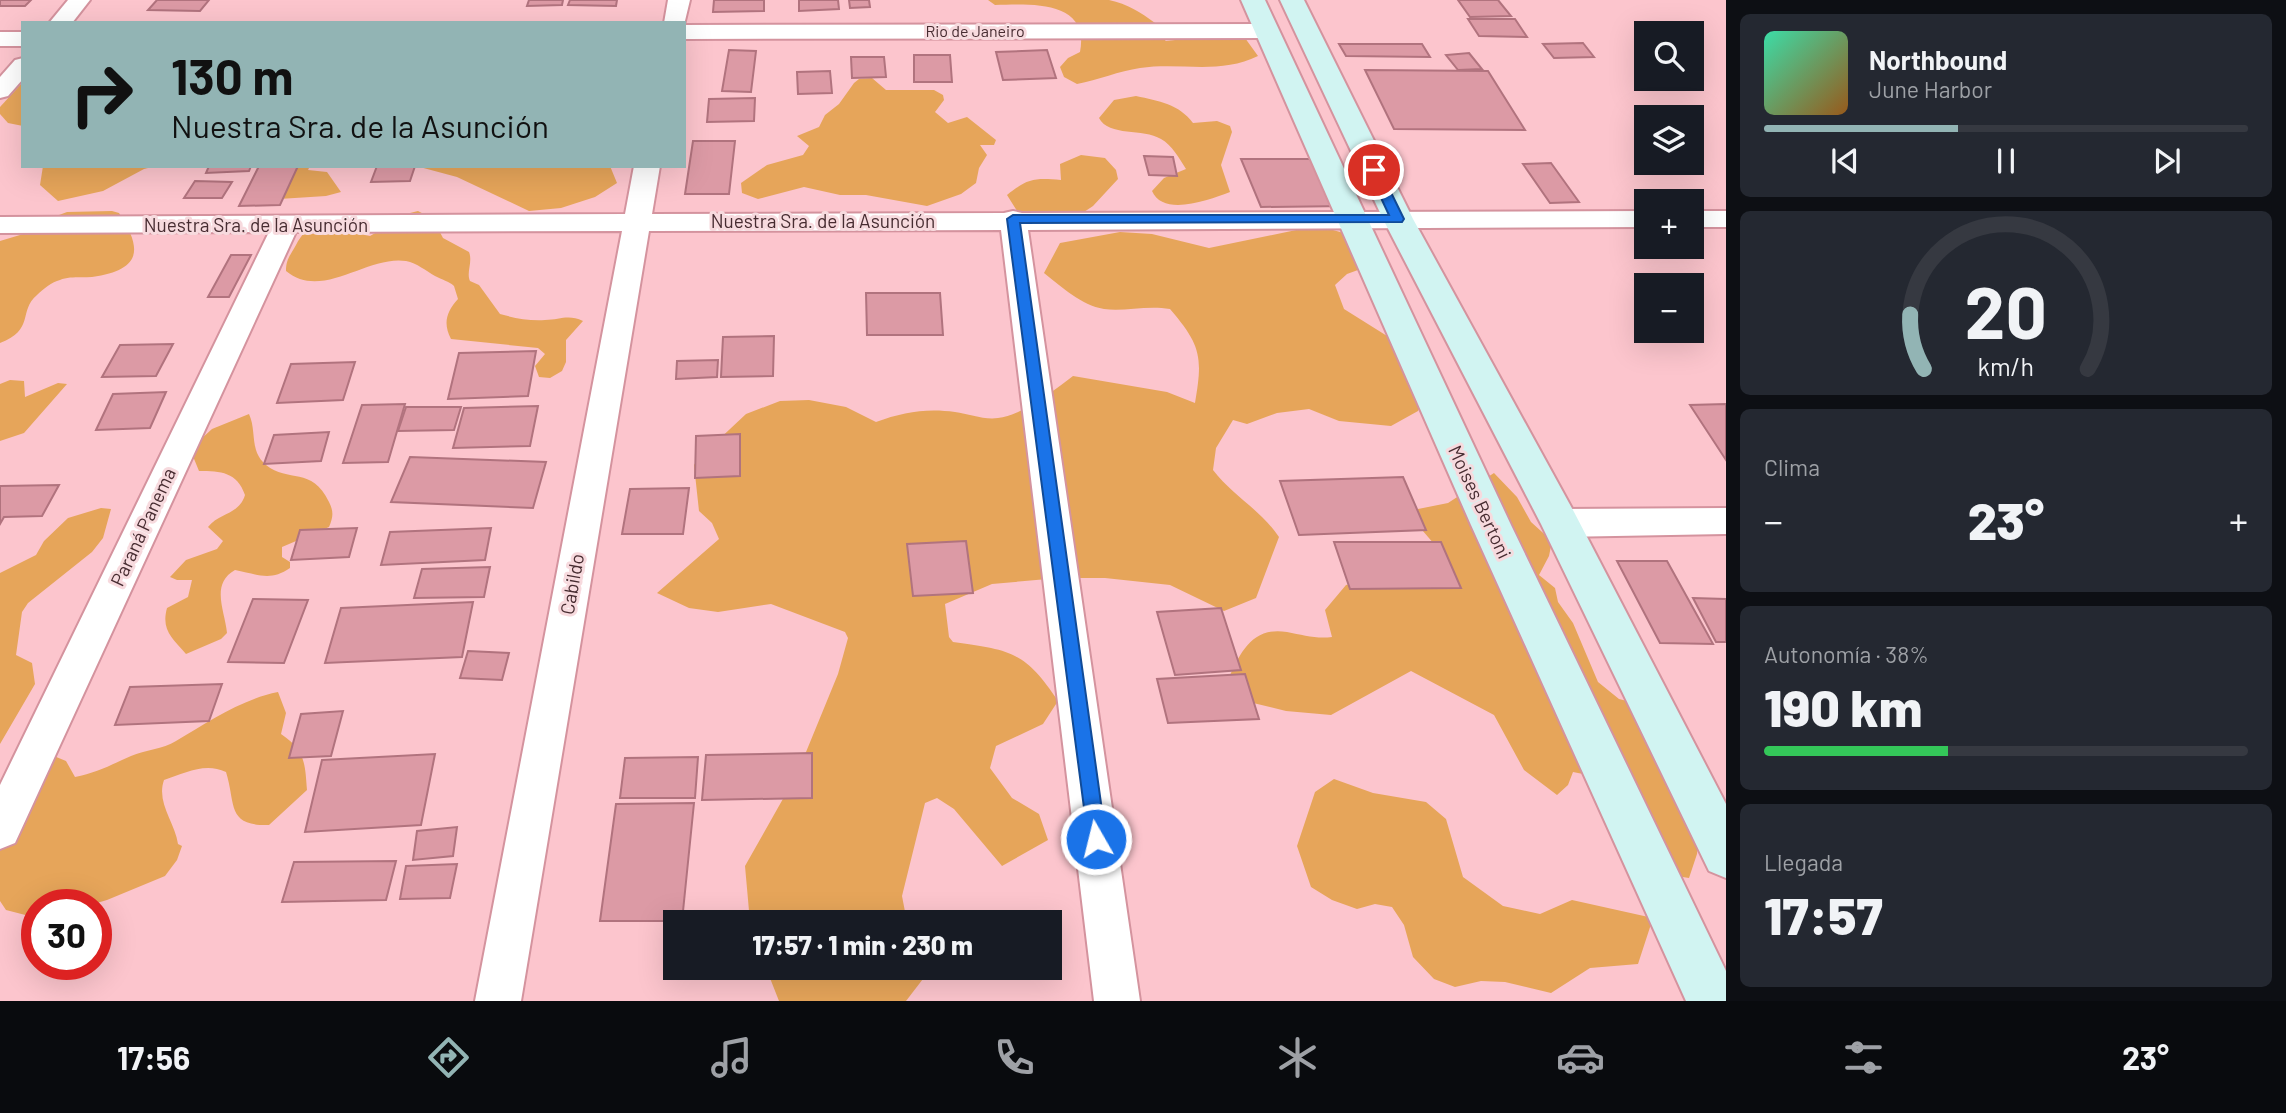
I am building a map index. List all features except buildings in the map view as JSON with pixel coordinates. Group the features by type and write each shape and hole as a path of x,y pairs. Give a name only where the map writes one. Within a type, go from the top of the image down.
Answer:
{"street":[{"path":"62,21 79,0"},
{"path":"675,21 679,0"},
{"path":"1292,0 1398,219 1560,523 1726,853"},
{"name":"Rio de Janeiro","path":"686,32 1259,15"},
{"name":"Moises Bertoni","path":"1259,15 1496,537 1713,1001"},
{"path":"0,39 21,39"},
{"path":"0,90 21,67"},
{"name":"Cabildo","path":"498,1001 647,168"},
{"path":"1013,219 1118,1001"},
{"name":"Nuestra Sra. de la Asunción","path":"0,225 1013,219 1634,219"},
{"path":"1704,219 1726,219"},
{"name":"Paraná Panema","path":"0,829 286,225"},
{"path":"1560,523 1726,521"}],"shaded area":[{"path":"988,0 1109,0 1128,6 1155,23 1157,34 1166,41 1238,33 1258,56 1244,62 1215,67 1140,68 1077,84 1064,77 1060,67 1068,58 1080,52 1081,35 1076,23 1067,14 1040,6 995,5"},
{"path":"872,78 886,90 934,90 943,95 944,100 935,112 948,123 967,117 996,140 994,145 980,145 987,155 979,168 976,183 961,194 927,206 866,195 840,195 804,187 758,199 742,193 741,183 767,165 803,155 809,146 797,136 819,127 825,115 839,104 859,79"},
{"path":"21,84 21,126 8,123 0,114 0,107"},
{"path":"1136,96 1175,107 1193,123 1217,121 1230,126 1232,132 1221,165 1230,192 1187,204 1176,205 1158,199 1152,191 1164,178 1186,169 1175,152 1161,139 1110,128 1099,118 1114,100"},
{"path":"1081,155 1105,158 1116,170 1118,179 1093,206 1084,212 1042,212 1038,218 1019,214 1007,195 1032,180 1061,180 1060,164"},
{"path":"43,168 148,168 103,191 58,201 40,185"},
{"path":"288,168 309,168 308,170 327,172 341,192 326,196 279,199"},
{"path":"423,168 611,168 617,183 595,197 561,208 529,211 457,177"},
{"path":"418,211 433,219 443,238 469,252 470,281 479,285 500,314 527,320 568,318 583,321 566,340 566,362 562,371 550,378 539,377 535,366 545,354 538,348 451,339 447,323 448,313 458,299 454,286 410,262 391,261 314,281 300,279 286,271 289,258 301,237 321,220 337,215 357,216 360,234 370,236"},
{"path":"67,212 119,213 132,238 133,257 128,264 108,274 67,278 51,284 31,301 18,332 0,343 0,241 30,232 38,223"},
{"path":"1326,228 1347,234 1377,263 1347,274 1335,285 1344,309 1411,351 1422,402 1418,411 1391,426 1339,421 1309,409 1277,413 1247,424 1233,420 1216,448 1213,470 1279,537 1256,598 1224,611 1170,585 1105,578 1059,578 992,584 945,604 949,637 953,642 1003,651 1025,662 1058,701 1043,724 996,746 990,768 1012,798 1039,814 1048,840 1002,866 954,809 937,798 925,803 902,896 905,910 749,910 745,866 797,774 838,674 848,638 845,632 771,604 718,612 689,608 657,593 719,539 712,523 699,511 694,465 698,459 746,414 780,401 809,400 846,407 876,422 905,413 925,411 998,418 1027,408 1073,376 1167,392 1195,403 1199,374 1197,352 1188,332 1170,309 1104,309 1080,300 1044,273 1060,243 1120,232 1152,234 1209,248 1301,229"},
{"path":"10,380 24,381 25,397 58,383 67,384 24,433 0,441 0,384"},
{"path":"249,414 257,454 274,470 307,479 315,484 331,506 331,520 329,527 282,547 282,557 290,562 290,568 283,572 263,576 235,570 227,576 221,590 221,599 227,633 221,639 186,654 169,633 165,622 167,608 188,597 192,580 170,577 186,560 217,549 223,541 208,527 234,510 245,495 233,477 199,471 190,449 212,429"},
{"path":"1494,473 1517,497 1531,522 1552,541 1549,556 1539,575 1555,588 1558,602 1573,623 1598,682 1619,699 1639,704 1700,822 1697,854 1689,878 1670,875 1588,775 1573,772 1568,785 1557,795 1524,770 1494,715 1411,671 1331,715 1286,711 1249,702 1228,680 1243,651 1256,637 1265,633 1275,631 1332,637 1325,610 1346,585 1364,581 1441,552 1416,523 1418,509 1448,503"},
{"path":"101,508 111,509 103,538 92,552 28,603 22,612 16,655 32,663 35,684 0,744 0,573 36,555 44,541 68,518"},
{"path":"278,692 286,713 281,734 295,746 302,758 307,790 269,825 246,822 239,817 235,811 226,772 203,768 187,772 164,780 162,788 164,805 178,844 182,846 177,860 165,876 112,898 112,889 21,889 21,914 6,910 0,901 0,829 49,754 66,761 75,777 83,775 136,754 171,744 213,719 265,695"},
{"path":"1334,779 1373,793 1426,802 1446,819 1463,877 1503,906 1540,914 1572,900 1653,918 1638,964 1590,968 1551,993 1505,982 1481,981 1455,987 1434,979 1413,957 1404,925 1392,907 1375,904 1357,909 1332,900 1311,887 1297,846 1315,792"},
{"path":"771,980 922,980 906,1001 779,1001"}],"route":[{"path":"1096,839 1013,219 1398,219 1374,170"}]}
